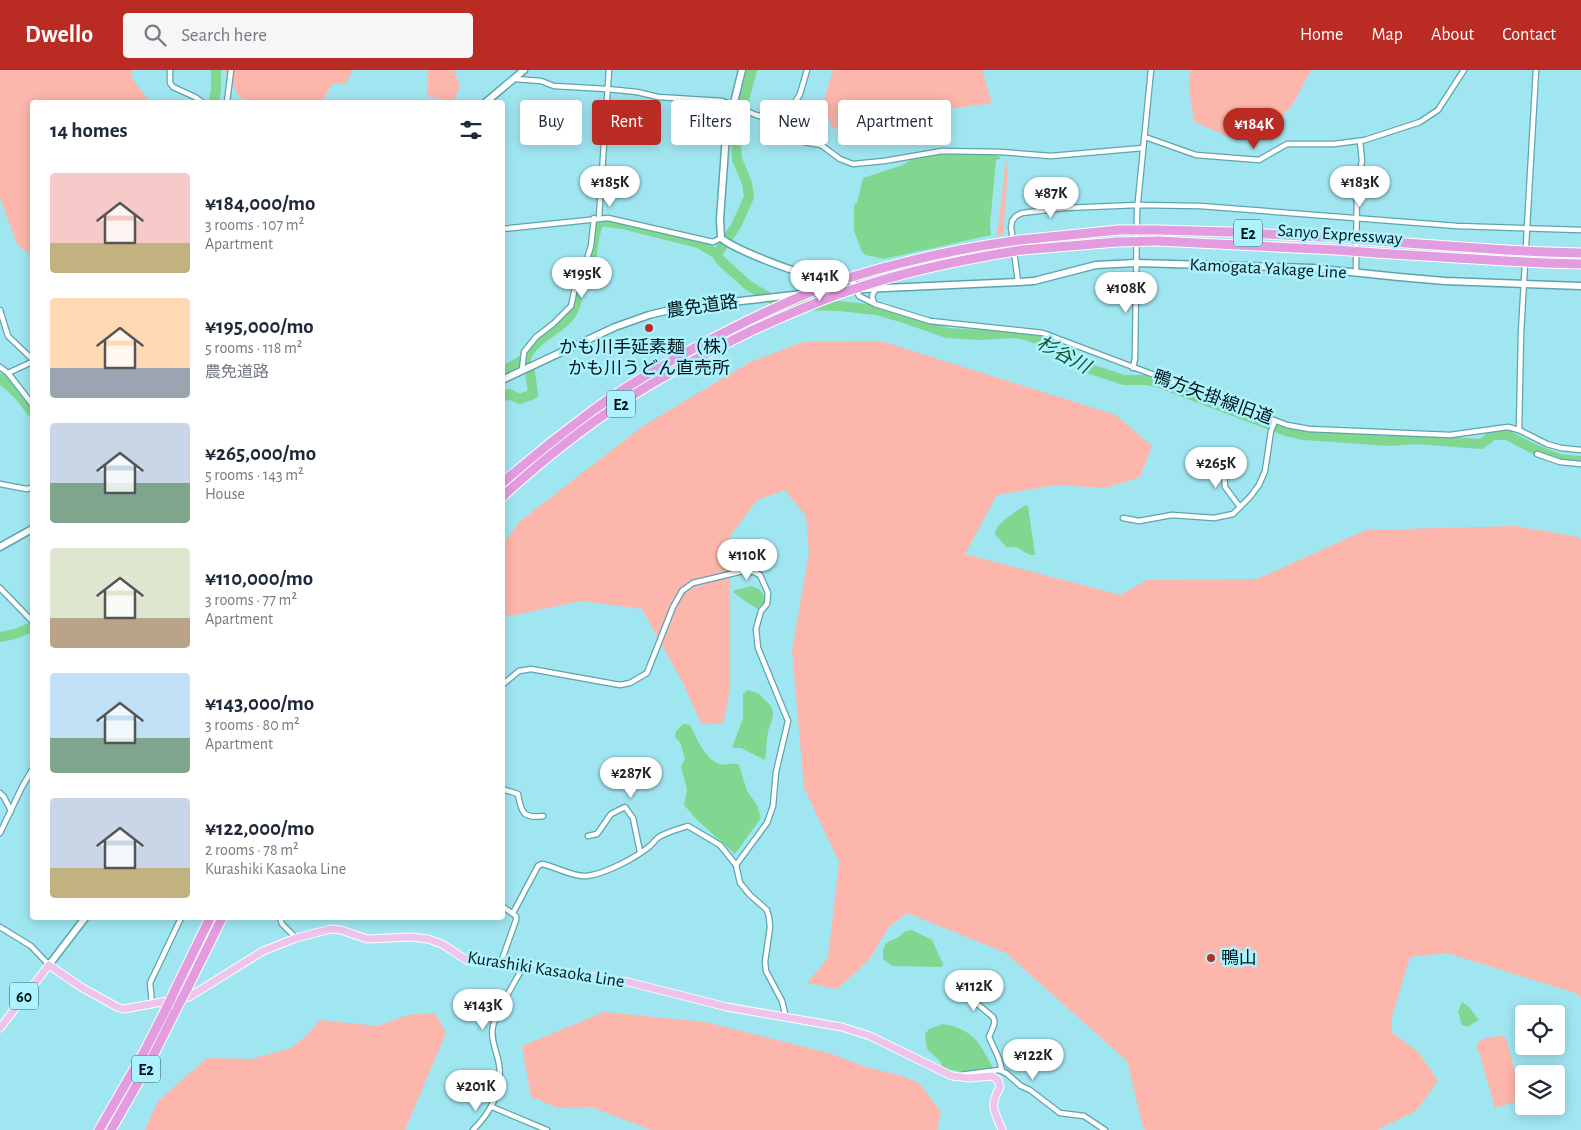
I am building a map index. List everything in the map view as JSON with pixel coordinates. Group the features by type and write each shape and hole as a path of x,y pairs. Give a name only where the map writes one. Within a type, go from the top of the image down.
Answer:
{"highway":[{"name":"Sanyo Expressway","path":"505,480 542,449 600,406 643,376 694,347 809,293 870,272 926,256 1020,240 1118,230 1230,232 1581,253"},
{"name":"Sanyo Expressway","path":"505,494 556,451 598,419 642,390 700,356 751,331 824,300 889,277 978,256 1022,250 1117,242 1158,241 1581,264"},
{"name":"E2","path":"99,1130 144,1052 209,920"},
{"name":"E2","path":"111,1130 153,1056 221,920"}],"main road":[{"path":"489,100 524,70"},
{"path":"735,100 742,70"},
{"path":"725,145 720,212 724,240 805,274 846,277 854,283 856,289"},
{"name":"Kamogata Yakage Line","path":"856,289 1034,281 1096,265 1136,263 1291,267 1399,277 1581,286"},
{"path":"803,294 809,285 809,280 805,274"},
{"name":"農免道路","path":"505,378 615,327 649,315 678,308 856,289"},
{"path":"0,547 30,530"},
{"path":"50,965 84,920"},
{"name":"Kurashiki Kasaoka Line","path":"50,965 81,987 117,1007 135,1007 188,997 263,951 296,938 331,929 341,930 367,939 411,937 428,939 442,944 468,961 628,982 727,1007 842,1026 870,1036 952,1076 970,1078 992,1076 998,1080 1000,1086 992,1100 993,1108 1002,1130"},
{"name":"60","path":"0,1028 50,965"}],"street":[{"path":"170,70 170,83 173,87 195,96 200,100"},
{"path":"227,100 231,70"},
{"path":"525,368 522,359 524,352 536,337 554,324 571,306 577,279 586,262 591,246 597,218 609,70"},
{"path":"796,100 807,70"},
{"path":"1133,368 1135,358 1138,205 1151,70"},
{"path":"1145,137 1196,154 1259,160 1287,144 1334,144 1360,141 1420,122 1433,115 1464,70"},
{"path":"1519,430 1524,284 1536,70"},
{"path":"515,79 541,81 554,86 607,89 658,96 716,100"},
{"path":"1356,272 1357,184 1362,160 1360,141"},
{"path":"821,145 840,159 853,164 884,161 942,151 1001,152 1051,156 1143,148"},
{"path":"1018,282 1011,226 1016,216 1022,213 1064,208 1138,205 1200,206 1457,226 1581,230"},
{"path":"505,229 608,218 713,242 724,240"},
{"path":"875,304 872,296 876,288"},
{"name":"鴨方矢掛線旧道","path":"856,289 859,296 875,304 930,321 1043,333 1274,422 1287,425 1309,429 1434,435 1450,435 1508,427 1519,430 1547,444 1561,448 1581,450"},
{"path":"0,310 8,336 30,359"},
{"path":"8,373 30,362"},
{"path":"0,366 8,373 30,401"},
{"path":"1123,518 1139,521 1172,514 1214,518 1233,514 1250,498 1259,485 1265,471 1274,422"},
{"path":"1538,454 1560,462 1581,464"},
{"path":"1223,459 1225,487 1240,507"},
{"path":"0,484 30,488"},
{"path":"505,683 519,671 531,669 620,684 630,683 647,673 673,606 682,591 692,583 743,571 754,572 760,575 768,593 767,604 762,611 756,629 758,648 788,721 776,772 773,806 767,823 736,864"},
{"path":"0,588 30,619"},
{"path":"0,833 30,773"},
{"path":"505,790 518,794 521,810 525,814 533,818 543,816"},
{"path":"0,793 11,811"},
{"path":"588,836 598,834 611,814 625,807 633,818 640,852"},
{"path":"513,913 538,866 542,864 554,866 571,874 587,876 604,871 640,852 671,831 688,826 720,845 736,864 740,883 767,910 770,927 765,962 766,971 782,1002 786,1018"},
{"path":"500,964 516,920 516,916 505,908"},
{"path":"152,1003 150,983 180,920"},
{"path":"281,920 282,924 296,938"},
{"path":"0,927 30,946 50,965"},
{"path":"473,1130 492,1107 500,1084 499,1064 493,1039 493,1026 523,967"},
{"path":"958,988 994,1017 994,1026 989,1037 1002,1071"},
{"path":"952,1076 1002,1071 1060,1113 1084,1116 1105,1130"},
{"path":"492,1107 547,1130"}],"shaded area":[{"path":"0,70 133,70 131,77 148,100 30,100 30,254 17,244 0,198"},
{"path":"224,70 353,70 346,83 332,84 323,100 244,100 238,95"},
{"path":"428,70 454,70 460,86 454,100 427,96"},
{"path":"833,70 982,70 992,103 951,108 951,100 838,100 838,129 832,128 828,117 828,100 824,100"},
{"path":"1190,70 1311,70 1292,106 1264,134 1229,137 1194,122 1189,89"},
{"path":"951,153 993,154 1000,157 1000,159 996,160 990,225 991,235 884,259 866,255 862,252 854,231 854,205 857,203 863,178 903,165 910,160 928,155"},
{"path":"1006,159 1008,168 1003,235 997,236"},
{"path":"881,341 1116,415 1152,446 1140,477 1106,488 1057,485 997,495 965,554 1120,595 1147,580 1257,579 1366,530 1516,526 1579,537 1581,540 1581,998 1575,993 1447,953 1410,957 1392,1016 1392,1032 1419,1053 1438,1081 1416,1111 1377,1130 1146,1130 1143,1127 1127,1061 1006,953 907,913 888,928 869,960 837,989 807,983 828,958 839,862 804,788 792,650 809,553 806,516 785,490 757,500 730,536 730,690 723,724 701,723 682,681 642,609 581,601 510,616 505,615 505,542 519,522 643,426 750,362 803,342"},
{"path":"1025,505 1028,506 1035,555 1030,555 1016,547 1006,547 995,534 1003,521"},
{"path":"751,586 759,589 764,596 764,602 758,609 733,592"},
{"path":"748,690 760,694 770,705 773,712 767,735 765,760 741,748 732,748 743,718 743,694"},
{"path":"683,724 690,725 705,753 715,762 739,765 747,791 757,805 761,818 735,854 696,819 684,805 687,789 681,767 685,759 680,742 675,737 676,731"},
{"path":"912,930 932,940 943,964 942,967 892,966 883,959 883,950 886,943 906,931"},
{"path":"1462,1002 1469,1007 1479,1020 1467,1027 1462,1025 1458,1012"},
{"path":"604,1012 705,1022 832,1054 866,1067 903,1076 919,1083 941,1112 937,1130 651,1130 591,1107 559,1108 531,1097 522,1046"},
{"path":"435,1013 446,1033 405,1130 145,1130 158,1101 207,1058 251,1059 291,1048 306,1036 320,1020 377,1026 408,1015"},
{"path":"943,1024 962,1029 974,1038 993,1068 974,1071 941,1069 941,1062 927,1049 925,1034 929,1029"},
{"path":"1504,1036 1515,1072 1515,1102 1495,1108 1476,1046 1481,1040"}],"waterway":[{"path":"214,100 216,70"},
{"name":"杉谷川","path":"717,254 736,226 749,197 747,183 737,159 735,121 743,104 752,70"},
{"path":"505,370 526,358 536,344 570,316 590,261 595,233 601,221 622,224 698,243 717,254"},
{"name":"杉谷川","path":"717,254 720,260 749,286 775,301 792,305 839,306 876,310 947,333 982,335 1022,334 1043,341 1062,355 1084,367 1124,380 1147,380 1162,384 1286,431 1304,435 1390,441 1416,439 1481,444 1493,435 1507,435 1559,459 1581,461"},
{"path":"505,396 509,394 520,399 533,394 526,359"},
{"path":"0,378 17,393 30,409"},
{"path":"0,637 15,634 30,628"}],"place":[{"name":"かも川手延素麺（株） かも川うどん直売所","path":"649,328"},
{"name":"鴨山","path":"1211,958"}]}
